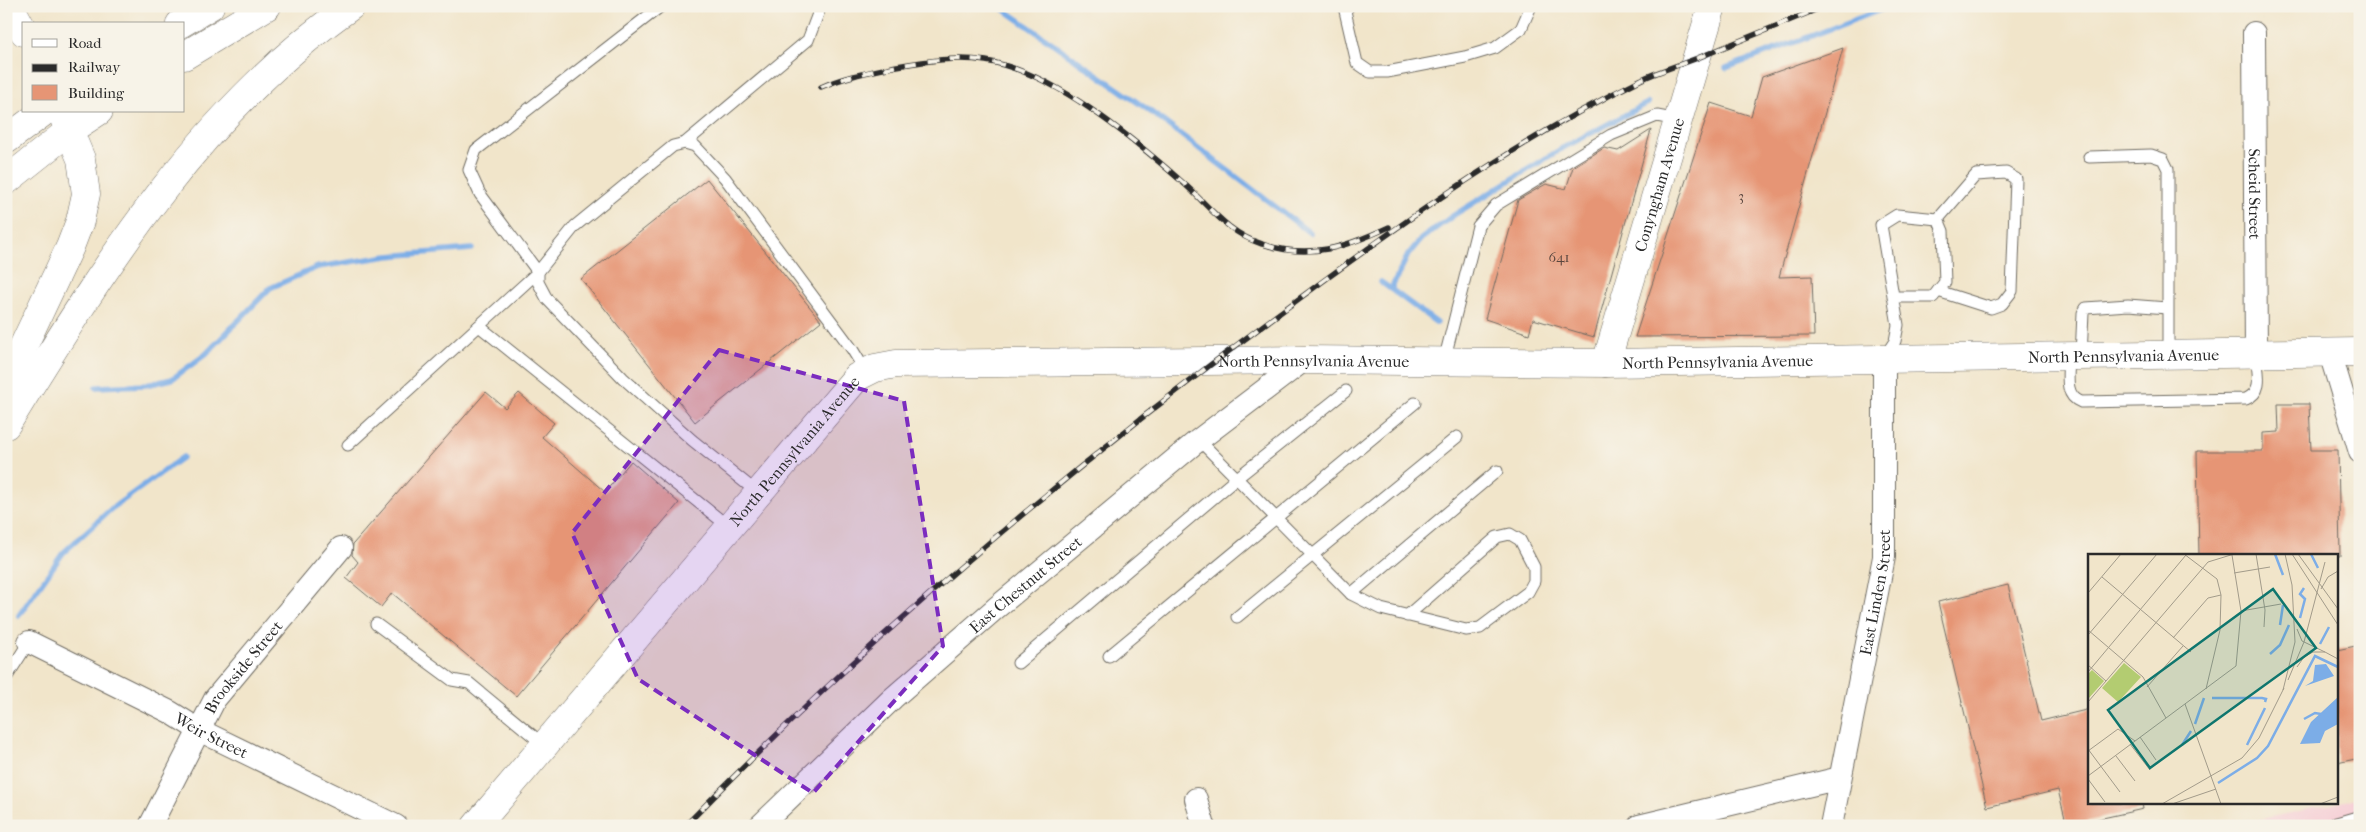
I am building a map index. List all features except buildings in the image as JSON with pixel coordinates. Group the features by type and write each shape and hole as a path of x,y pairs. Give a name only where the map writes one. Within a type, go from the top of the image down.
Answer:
{"main road":[{"path":"10,6 22,28"},
{"path":"183,22 210,6"},
{"path":"185,55 267,6"},
{"path":"6,425 108,264 158,195 198,146 241,101 288,57 351,6"},
{"name":"Conyngham Avenue","path":"1606,363 1680,120 1712,6"},
{"path":"6,140 44,112"},
{"path":"6,181 65,121 96,112"},
{"path":"6,383 80,221 86,194 81,159 65,121"},
{"name":"North Pennsylvania Avenue","path":"476,826 856,377 875,368 896,364 1304,360 1606,363 2360,352"}],"street":[{"name":"Scheid Street","path":"2254,34 2256,354"},
{"path":"2330,353 2360,452"},
{"name":"East Linden Street","path":"1831,826 1884,557 1884,358"},
{"name":"East Chestnut Street","path":"760,826 893,698 996,608 1199,440 1304,360"},
{"name":"Brookside Street","path":"150,826 215,699 341,548"},
{"name":"Weir Street","path":"29,642 170,712 199,730 396,826"},
{"path":"1640,826 1840,778"},
{"path":"1196,799 1204,826"}],"lane":[{"path":"660,6 476,150 469,170 480,194 538,272 538,282 547,299 623,378 692,440 758,493"},
{"path":"348,444 538,272 575,226 673,146 685,143 808,40 819,11 815,6"},
{"path":"1349,6 1345,12 1357,62 1370,72 1387,72 1465,57 1495,48 1521,29 1532,6"},
{"path":"1444,362 1478,226 1496,205 1611,135 1657,116 1680,120"},
{"path":"685,143 695,146 725,178 852,349 866,372"},
{"path":"2089,157 2151,154 2163,159 2168,169 2168,355"},
{"path":"1938,219 1976,175 2006,173 2016,180 2012,291 2002,304 1991,308 1938,291"},
{"path":"1884,358 1897,335 1898,325 1881,225 1897,215 1938,219"},
{"path":"1893,297 1933,297 1945,282 1943,231 1938,219"},
{"path":"2167,308 2128,305 2086,308 2083,313 2069,394 2074,400 2082,402 2246,399 2255,395 2259,389 2256,354"},
{"path":"479,326 729,527"},
{"path":"1018,663 1237,478 1346,391"},
{"path":"1109,656 1415,404"},
{"path":"1237,617 1457,437"},
{"path":"1199,440 1351,594 1381,609 1408,616 1466,630 1480,628 1528,592 1534,581 1534,567 1520,540 1510,534 1497,538 1408,616"},
{"path":"1351,594 1497,471"},
{"path":"376,624 452,680 470,683 544,745"},
{"path":"6,678 29,642"},
{"path":"2326,826 2357,817"}],"highlighted area":[{"path":"719,350 904,401 943,646 813,793 638,679 572,533"}],"shaded area":[{"path":"2360,797 2360,826 2228,826 2338,804"}],"waterway":[{"path":"999,6 1147,109 1310,233"},
{"path":"1726,68 1891,6"},
{"path":"1391,289 1408,255 1421,239 1454,215 1561,149 1648,103"},
{"path":"96,387 146,385 172,379 206,354 270,288 318,267 388,256 472,249"},
{"path":"1381,282 1437,323"},
{"path":"19,615 63,553 111,509 183,457"}],"railway":[{"path":"685,826 825,689 897,623 1045,495 1199,374 1364,251 1453,189 1592,105 1647,77 1825,6"},
{"path":"821,87 858,75 930,61 975,60 1012,67 1064,92 1114,126 1190,189 1227,225 1249,239 1279,249 1312,251 1343,245 1389,227"}]}
